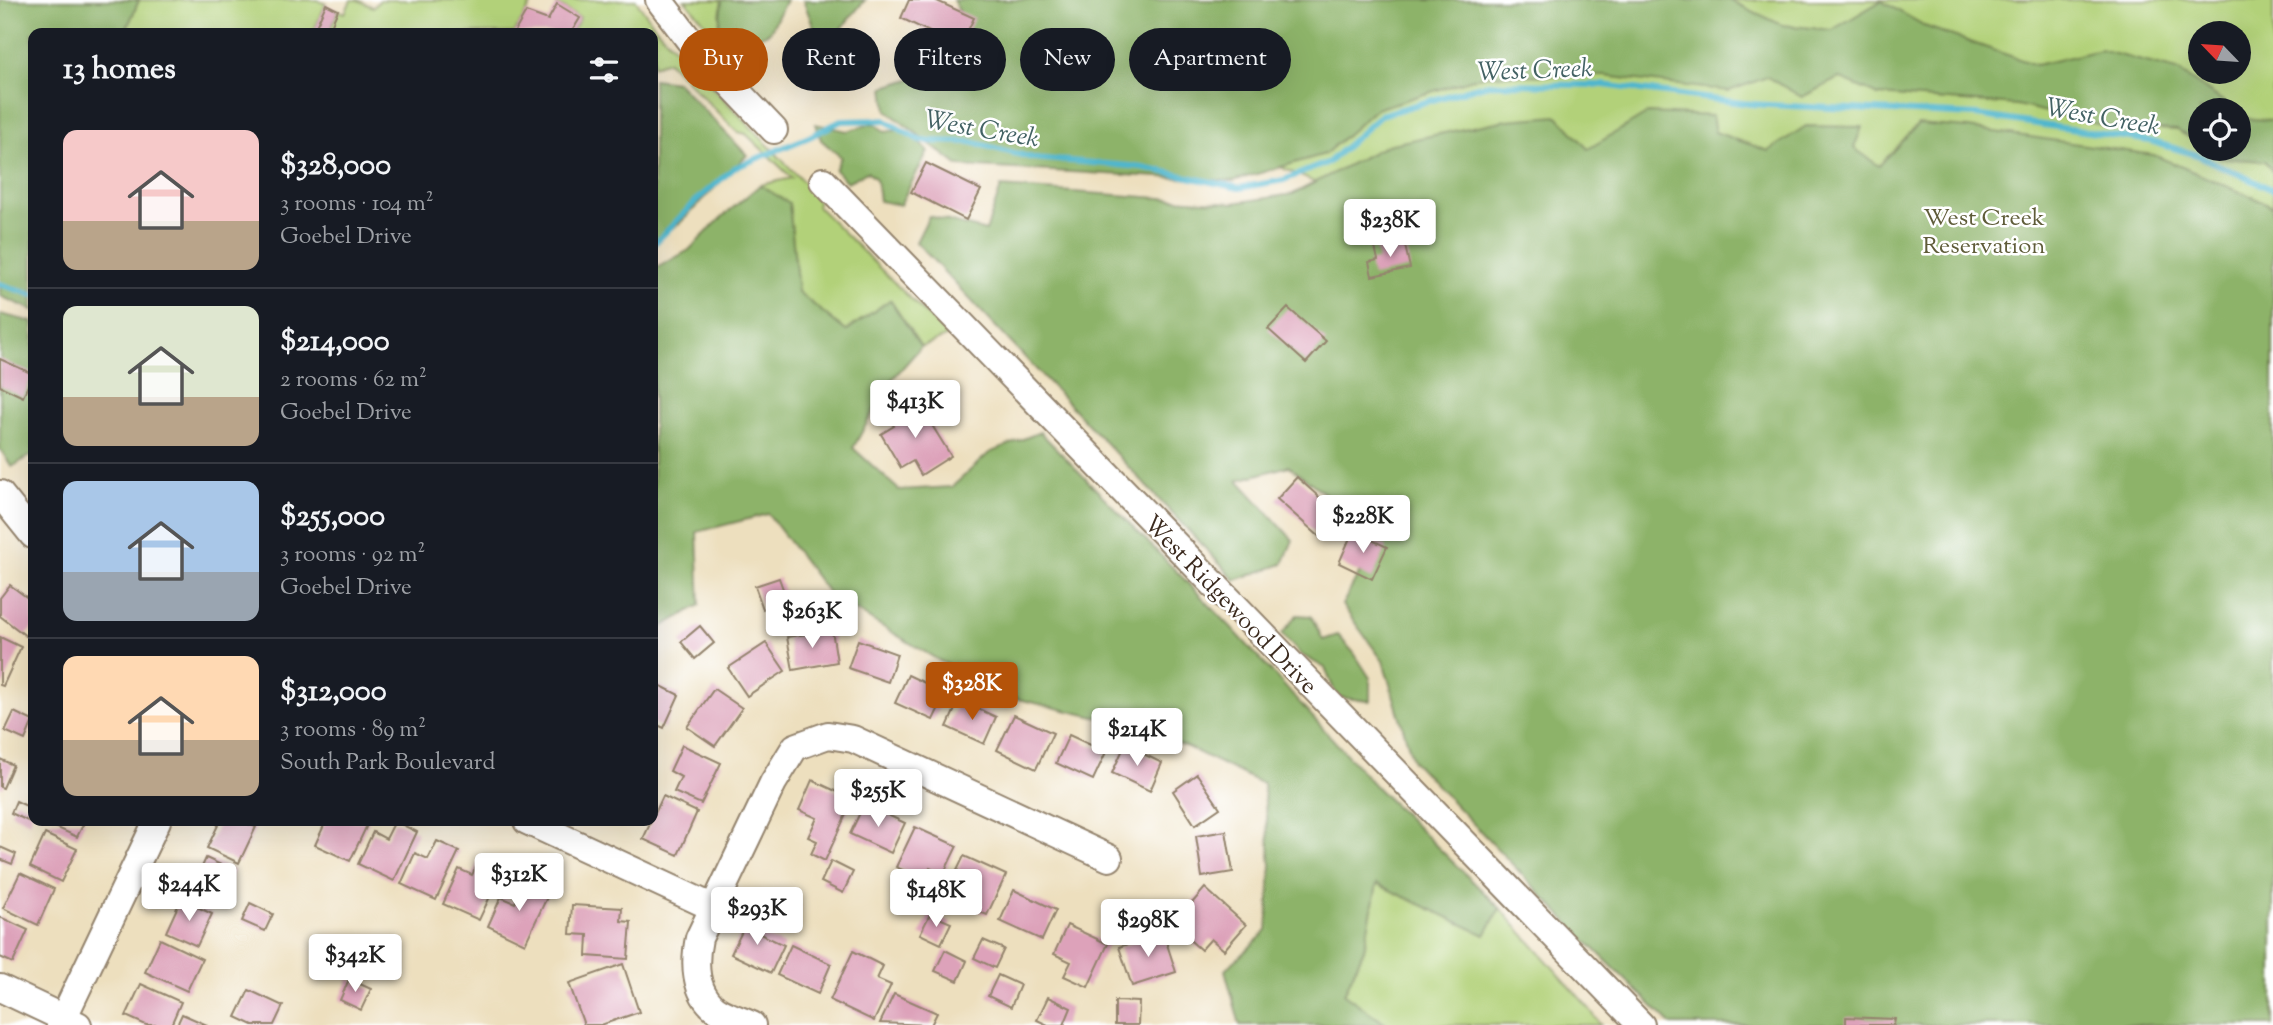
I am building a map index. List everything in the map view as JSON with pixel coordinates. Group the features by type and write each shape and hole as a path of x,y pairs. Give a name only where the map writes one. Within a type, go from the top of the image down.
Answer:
{"street":[{"path":"659,0 693,45 774,130"},
{"name":"West Ridgewood Drive","path":"823,180 1641,1025"},
{"path":"0,494 28,529"},
{"path":"752,1025 716,1008 700,988 695,958 699,938 773,783 794,747 828,735 853,739 1109,858"},
{"path":"0,989 67,1023 155,826"},
{"path":"538,826 714,908"}],"green space":[{"path":"0,0 139,0 127,28 28,28 28,308 0,296"},
{"path":"139,0 317,0 326,4 315,28 127,28"},
{"path":"351,0 358,0 373,7 380,0 534,0 517,28 330,28 338,10 345,13"},
{"path":"557,0 636,0 656,28 574,28 580,18 557,4"},
{"path":"685,0 722,0 719,28 709,28"},
{"path":"722,0 786,0 768,33 768,28 719,28"},
{"path":"803,0 865,0 841,28 814,28"},
{"path":"953,0 1729,0 1782,25 1832,30 1881,1 1927,27 2036,65 2100,50 2177,70 2188,77 2188,84 2198,84 2218,98 2188,98 2188,137 2177,130 2110,127 2017,105 1878,95 1839,78 1802,97 1767,77 1729,91 1604,76 1486,75 1376,109 1325,154 1233,181 959,166 887,111 884,87 894,84 894,91 1006,91 1006,28 969,28"},
{"name":"West Creek Reservation","path":"1124,0 2273,0 2273,611 1111,91 1115,91 1115,28 1111,28"},
{"path":"658,30 679,52 679,72 668,61 658,64"},
{"path":"658,80 677,82 679,91 686,91 747,155 679,224 658,237"},
{"path":"697,91 716,91 808,187 818,202 817,206 948,336 921,347 890,300 846,331 798,292 789,204 760,185 792,178 746,134 737,132"},
{"path":"1648,113 1712,116 1715,132 1768,151 1806,126 1862,127 1854,148 1879,166 1918,124 1968,128 2154,155 2273,206 2273,1025 1672,1025 1586,941 1413,761 1383,661 1342,605 1370,554 1350,513 1289,466 1238,480 1293,540 1283,564 1235,580 916,242 929,216 986,231 1001,187 1233,203 1293,194 1387,145 1506,120 1558,116 1588,149"},
{"path":"2251,119 2273,120 2273,173 2265,161 2251,160"},
{"path":"874,123 885,132 904,129 928,151 900,205 879,201 876,179 867,172 847,182 835,170 841,157 821,140 816,124 847,131"},
{"path":"760,185 789,203 798,292 846,331 890,300 921,347 889,383 853,448 899,490 952,487 989,453 1040,432 1230,626 1378,789 1500,908 1485,935 1377,884 1364,949 1344,994 1387,1025 1240,1025 1225,970 1267,931 1271,865 1263,784 1187,747 1129,725 1018,699 940,661 830,595 768,514 697,532 700,605 658,629 658,267 689,250"},
{"path":"0,314 28,321 28,457 12,467 0,449"},
{"path":"1297,615 1311,616 1323,640 1338,635 1354,653 1370,678 1370,701 1337,697 1325,668 1300,654 1282,634"},
{"path":"1377,883 1485,935 1500,908 1601,1025 1387,1025 1344,994 1364,949"}],"building":[{"path":"909,0 935,0 974,18 969,28 921,28 901,18"},
{"path":"326,4 338,10 330,28 315,28"},
{"path":"557,4 580,18 574,28 517,28 526,12 548,20"},
{"path":"926,163 981,190 966,220 911,192"},
{"path":"1404,241 1410,268 1372,276 1369,262 1378,260 1375,247"},
{"path":"1288,308 1326,341 1306,363 1268,329"},
{"path":"0,359 28,372 28,386 23,397 0,386"},
{"path":"917,401 951,456 921,475 913,461 901,468 881,434 894,426 889,419"},
{"path":"1297,477 1340,516 1321,538 1277,499"},
{"path":"1353,531 1387,547 1372,579 1339,563"},
{"path":"779,578 787,600 763,609 755,586"},
{"path":"10,585 28,598 26,636 0,616 0,598"},
{"path":"700,626 714,643 695,659 681,642"},
{"path":"832,630 837,662 793,670 787,637"},
{"path":"0,637 21,647 3,686 0,685"},
{"path":"858,640 897,654 888,682 848,668"},
{"path":"766,643 785,671 747,696 728,668"},
{"path":"908,675 946,693 933,720 895,703"},
{"path":"658,684 679,695 664,728 658,725"},
{"path":"714,689 742,708 715,746 687,727"},
{"path":"959,700 996,717 984,744 947,727"},
{"path":"14,712 28,719 25,740 5,731"},
{"path":"1014,715 1053,733 1036,769 997,750"},
{"path":"1069,735 1106,752 1093,780 1056,763"},
{"path":"682,745 721,763 701,804 674,792 681,777 670,771"},
{"path":"1125,745 1162,763 1150,791 1112,773"},
{"path":"0,759 13,765 3,788 0,787"},
{"path":"1197,774 1220,808 1195,825 1173,791"},
{"path":"812,780 853,799 825,861 811,854 817,841 808,837 817,818 799,810"},
{"path":"663,796 697,812 678,855 643,839 649,826 658,826 658,807"},
{"path":"16,801 28,807 28,821 11,813"},
{"path":"864,804 905,823 891,853 850,834"},
{"path":"53,826 82,826 77,837"},
{"path":"218,826 256,827 239,863 207,848"},
{"path":"324,826 367,826 350,861 315,845"},
{"path":"392,826 405,826 417,832 394,881 358,864 373,832 386,839"},
{"path":"915,827 957,846 943,875 930,868 924,880 896,867"},
{"path":"1226,831 1233,872 1202,877 1196,836"},
{"path":"45,834 77,849 61,882 30,867"},
{"path":"437,841 459,851 436,900 401,884 415,853 428,859"},
{"path":"0,847 16,854 12,864 0,859"},
{"path":"964,856 1006,875 987,915 971,908 977,897 950,885"},
{"path":"206,858 234,871 219,904 191,891"},
{"path":"479,861 502,871 479,920 443,904 459,869 472,875"},
{"path":"831,861 853,872 843,893 821,882"},
{"path":"20,873 54,889 38,925 3,908"},
{"path":"525,882 549,893 525,944 488,926 501,897 515,903"},
{"path":"1205,888 1246,925 1224,950 1211,939 1201,950 1173,925"},
{"path":"1014,890 1056,910 1042,940 1000,921"},
{"path":"779,896 801,906 791,928 769,918"},
{"path":"181,899 212,914 197,946 166,932"},
{"path":"250,903 273,914 265,931 242,921"},
{"path":"572,905 622,908 621,921 631,922 628,959 587,956 588,935 570,934"},
{"path":"930,914 951,923 941,944 920,934"},
{"path":"0,917 28,930 13,963 0,957"},
{"path":"748,919 764,926 760,934 784,945 771,973 731,954"},
{"path":"1067,925 1108,944 1088,987 1064,976 1071,962 1054,954"},
{"path":"1163,932 1176,972 1132,986 1119,947"},
{"path":"160,939 202,959 187,991 145,972"},
{"path":"983,940 1004,949 995,968 974,958"},
{"path":"791,945 831,964 818,994 777,975"},
{"path":"945,950 967,961 958,981 935,971"},
{"path":"853,951 883,966 877,979 891,985 874,1021 830,1000"},
{"path":"623,964 639,1012 601,1025 584,1025 569,983"},
{"path":"998,975 1020,985 1011,1007 988,996"},
{"path":"349,979 371,989 361,1010 340,1000"},
{"path":"141,984 181,1002 171,1025 146,1025 126,1016"},
{"path":"249,990 283,1006 274,1025 253,1025 236,1017"},
{"path":"894,994 937,1013 931,1025 880,1023"},
{"path":"1048,997 1071,1008 1064,1025 1048,1025 1037,1020"},
{"path":"1115,1001 1139,1002 1138,1025 1115,1025"},
{"path":"182,1014 207,1025 177,1025"},
{"path":"1846,1017 1895,1019 1894,1025 1846,1025"}],"waterway":[{"name":"West Creek","path":"658,240 698,199 734,168 841,121 884,120 921,141 971,142 1033,158 1142,167 1239,188 1284,180 1329,162 1381,115 1488,84 1603,85 1750,104 1976,115 2150,141 2197,155 2273,190"},
{"name":"West Creek","path":"0,284 28,293"}]}
